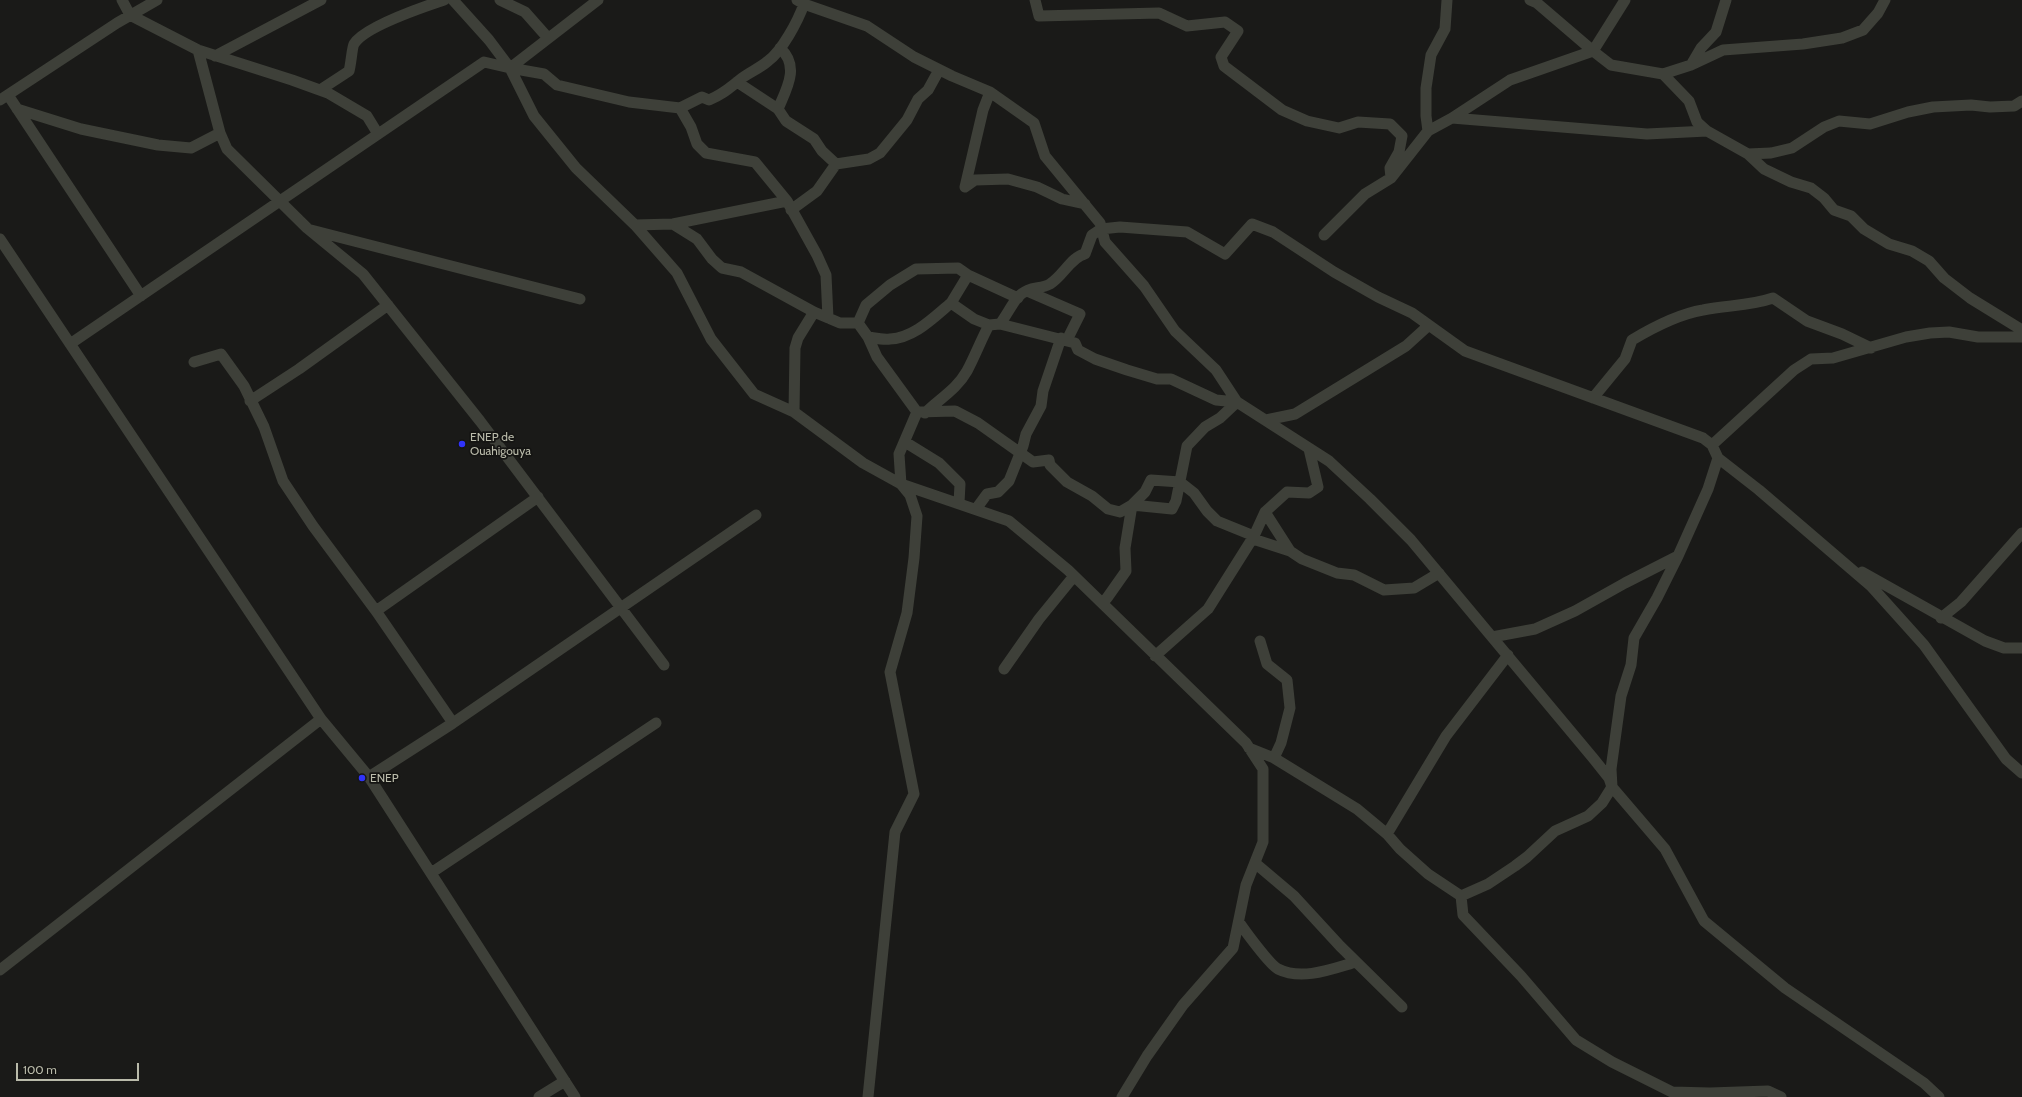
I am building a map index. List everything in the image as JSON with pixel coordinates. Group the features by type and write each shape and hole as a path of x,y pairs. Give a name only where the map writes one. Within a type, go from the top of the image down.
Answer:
{"street":[{"path":"122,0 130,15 198,50 320,90 367,116 378,134"},
{"path":"141,296 17,109 4,97 130,15 157,0"},
{"path":"215,56 321,0"},
{"path":"320,90 338,80 349,71 353,60 353,46 360,35 418,9 444,0"},
{"path":"454,0 489,40 510,68 534,116 576,168 635,225 677,274 712,339 754,394 794,412 863,463 901,484 1009,521 1074,576 1102,603 1249,748 1263,769 1263,842 1246,885 1233,948 1183,1005 1147,1056 1122,1097"},
{"path":"500,0 525,12 548,38"},
{"path":"510,68 598,0"},
{"path":"1035,0 1039,16 1159,13 1187,26 1224,22 1238,31 1221,57 1224,66 1282,110 1307,121 1339,128 1358,122 1390,124 1402,136 1399,152 1390,168 1391,178"},
{"path":"1428,131 1426,116 1426,88 1431,55 1445,29 1447,0"},
{"path":"1530,0 1537,2 1611,65 1663,74 1691,65 1723,50 1803,44 1842,38 1863,30 1878,13 1885,0"},
{"path":"1324,235 1365,194 1391,178 1428,131 1452,118 1510,80 1593,51 1625,0"},
{"path":"1691,65 1701,48 1716,32 1726,0"},
{"path":"70,344 484,62 544,74 557,85 629,102 680,108 702,97 709,100 725,93 737,82 769,61 780,48 800,17 800,2 867,26 914,57 939,70 990,92 1034,123 1045,156 1100,223 1105,242 1144,286 1175,331 1216,370 1237,402 1329,461 1411,540 1593,758 1608,778 1612,787 1665,848 1704,921 1785,988 1924,1083 1939,1097"},
{"path":"778,109 786,90 791,68 787,55 780,48"},
{"path":"198,50 220,134 227,149 307,228 363,274 538,497 664,665"},
{"path":"635,225 673,224 789,205 817,191 836,164 868,159 880,153 907,120 918,99 928,90 939,70"},
{"path":"1663,74 1689,101 1697,122 1708,132 1748,154 1764,169 1791,182 1811,188 1824,198 1834,210 1851,216 1870,232 1889,244 1912,252 1929,261 1944,278 1970,298 2022,330"},
{"path":"737,82 778,109 786,121 814,139 822,151 836,164"},
{"path":"990,92 983,110 965,187 974,180 1008,179 1037,187 1062,199 1085,204"},
{"path":"1748,154 1771,154 1792,148 1824,127 1839,120 1870,124 1908,112 1933,108 1971,104 1990,107 2014,106 2022,101"},
{"path":"680,108 691,127 696,144 706,153 755,162 789,205 817,255 826,275 828,318"},
{"path":"17,109 81,129 158,146 191,148 220,134"},
{"path":"1452,118 1647,134 1708,132"},
{"path":"673,224 697,239 712,259 722,268 741,272 814,312 840,323 858,323"},
{"path":"1000,324 1018,298 1030,288 1050,284 1062,274 1076,258 1085,254 1092,235 1102,229 1120,227 1187,232 1225,254 1252,224 1273,232 1314,260 1378,297 1412,313 1428,326 1465,351 1703,438 1712,445 1718,458 1759,490 1871,586 1924,645 2006,759 2022,773"},
{"path":"307,228 580,298"},
{"path":"0,239 321,719 369,777 575,1097"},
{"path":"858,323 866,305 890,285 916,269 958,268 1018,298"},
{"path":"868,337 889,340 904,337 923,327 951,303 968,274"},
{"path":"976,509 987,494 998,492 1009,481 1021,452 1026,434 1041,406 1043,391 1064,339 1080,314 1027,291"},
{"path":"1593,398 1625,359 1632,340 1657,326 1702,310 1756,304 1773,298 1807,321 1842,334 1871,348"},
{"path":"951,303 974,319 989,325 1000,324 1064,339 1075,343 1078,350 1105,362 1157,379 1171,379 1216,400 1237,402"},
{"path":"250,401 299,369 388,304"},
{"path":"794,412 795,348 798,338 814,312"},
{"path":"858,323 868,337 877,356 921,413"},
{"path":"868,1097 895,832 914,794 890,672 907,613 914,558 917,516 910,495 901,484 899,454 921,413 950,393 967,371 989,325"},
{"path":"1266,420 1295,414 1406,346 1428,326"},
{"path":"1712,445 1794,370 1811,359 1833,358 1906,337 1930,332 1949,332 1978,337 2022,337"},
{"path":"194,362 221,354 244,386 264,427 283,481 313,526 376,611 453,723"},
{"path":"1132,505 1172,509 1176,501 1187,446 1206,427 1220,418 1237,402"},
{"path":"921,413 955,411 978,423 1021,452 1033,462 1049,460 1050,464 1067,482 1092,496 1108,509 1120,512 1132,505 1145,492 1151,480 1180,482 1194,493 1207,511 1217,521 1253,538 1290,552 1309,562 1337,573 1354,575 1384,590 1414,588 1439,573"},
{"path":"905,442 938,463 960,484 959,503"},
{"path":"1155,656 1208,609 1253,538 1265,512 1287,492 1309,493 1318,487 1309,449"},
{"path":"1461,896 1488,884 1528,858 1555,831 1588,816 1602,803 1612,787 1611,769 1621,696 1631,665 1634,638 1650,611 1678,556 1708,489 1718,458"},
{"path":"376,611 538,497"},
{"path":"1102,603 1126,571 1125,548 1132,505"},
{"path":"1265,512 1290,552"},
{"path":"369,777 453,723 756,515"},
{"path":"1941,618 1962,602 2022,533"},
{"path":"1492,637 1535,629 1575,611 1625,582 1678,556"},
{"path":"1838,558 1941,618 1985,641 2004,648 2022,648"},
{"path":"1004,668 1039,619 1074,576"},
{"path":"1260,641 1266,664 1287,680 1290,708 1281,743 1274,758"},
{"path":"1387,834 1446,736 1508,655"},
{"path":"0,970 321,719"},
{"path":"431,873 656,723"},
{"path":"1249,748 1274,758 1357,809 1387,834 1400,849 1428,874 1461,896"},
{"path":"1255,863 1294,896 1356,962 1402,1007"},
{"path":"1461,896 1463,915 1521,976 1576,1040 1612,1062 1672,1092 1710,1093 1768,1091 1781,1097"},
{"path":"1239,922 1268,960 1278,969 1310,974 1356,962"},
{"path":"539,1097 565,1081"}],"place":[{"name":"ENEP de Ouahigouya","path":"462,444"},
{"name":"ENEP","path":"362,778"}]}
